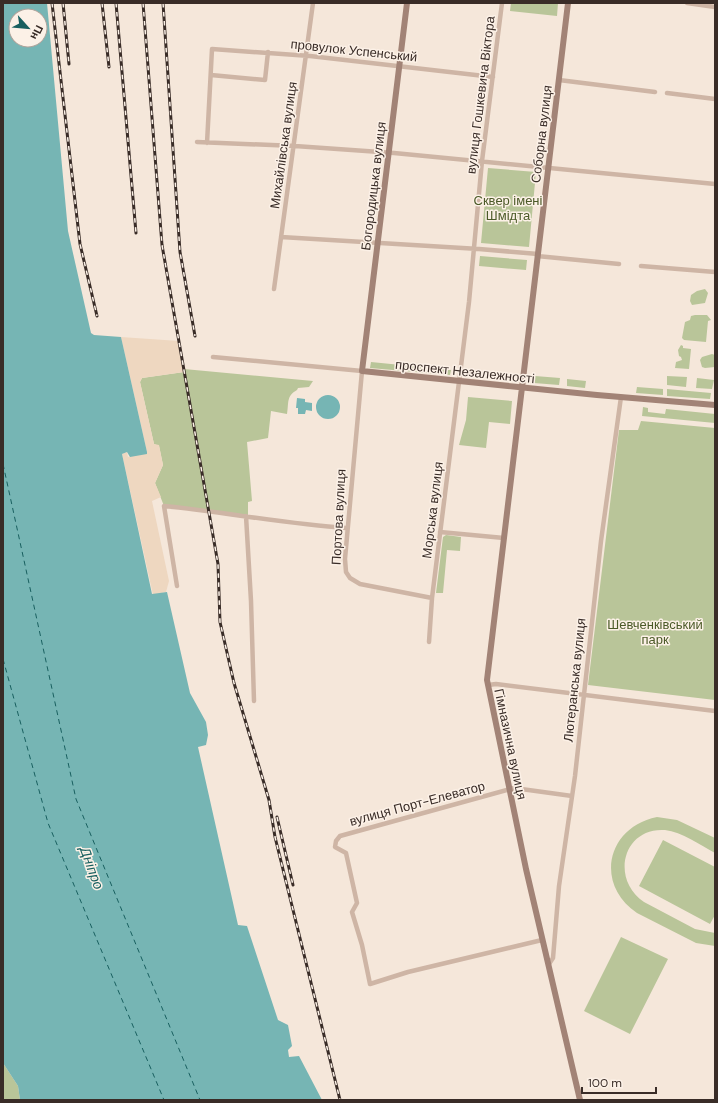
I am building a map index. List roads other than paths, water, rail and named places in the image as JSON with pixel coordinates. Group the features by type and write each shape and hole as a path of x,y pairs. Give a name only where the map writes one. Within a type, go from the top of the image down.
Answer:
{"street":[{"name":"Михайлівська вулиця","path":"274,289 313,3"},
{"name":"Богородицька вулиця","path":"362,371 398,65 407,3"},
{"name":"вулиця Гошкевича Віктора","path":"459,381 482,161 502,3"},
{"name":"Соборна вулиця","path":"522,387 568,3"},
{"path":"686,3 715,7"},
{"name":"провулок Успенський","path":"211,75 212,48 306,55 493,77"},
{"path":"207,143 211,75 265,80 268,52"},
{"path":"559,80 655,92"},
{"path":"667,93 715,99"},
{"path":"197,142 294,146 388,153 715,184"},
{"path":"281,237 474,248 619,264"},
{"path":"641,266 715,272"},
{"name":"проспект Незалежності","path":"213,357 715,405"},
{"name":"Портова вулиця","path":"362,371 346,528 346,572 353,581 432,598"},
{"name":"Морська вулиця","path":"429,642 432,598 459,381"},
{"name":"Гімназична вулиця","path":"522,387 488,685 542,940 549,964 580,1100"},
{"name":"Лютеранська вулиця","path":"549,964 553,958 559,886 572,796 601,541 621,397"},
{"path":"177,586 164,506 313,526 346,528"},
{"path":"246,516 251,601 254,702"},
{"path":"440,532 504,538"},
{"path":"488,685 496,684 583,696 715,711"},
{"name":"вулиця Порт-Елеватор","path":"542,940 408,972 370,984 362,946 352,912 357,903 346,853 335,847 336,841 340,836 514,788 572,796"}],"water":[{"name":"Дніпро","path":"3,3 47,3 47,8 8,8 8,48 48,48 48,14 68,231 91,333 94,335 121,337 147,452 147,454 130,457 127,452 122,454 152,594 167,592 190,693 206,722 208,735 206,745 198,747 238,925 247,926 278,1020 288,1025 292,1046 288,1050 289,1057 299,1056 322,1100 20,1100 18,1086 3,1063"},
{"path":"328,395 337,398 340,407 337,416 328,419 319,416 316,407 319,398"},
{"path":"297,398 305,399 305,402 312,403 312,411 306,410 305,414 298,414 298,408 296,408"}],"railway":[{"path":"52,3 80,244 97,316"},
{"path":"63,3 69,64"},
{"path":"102,3 109,67"},
{"path":"116,3 136,233"},
{"path":"143,3 162,245 218,564 220,622 234,683 269,800 275,837 340,1100"},
{"path":"163,3 180,252 195,336"},
{"path":"277,817 293,885"}],"park label":[{"name":"Сквер імені Шмідта","path":"508,208"},
{"name":"Шевченківський парк","path":"655,632"}]}
